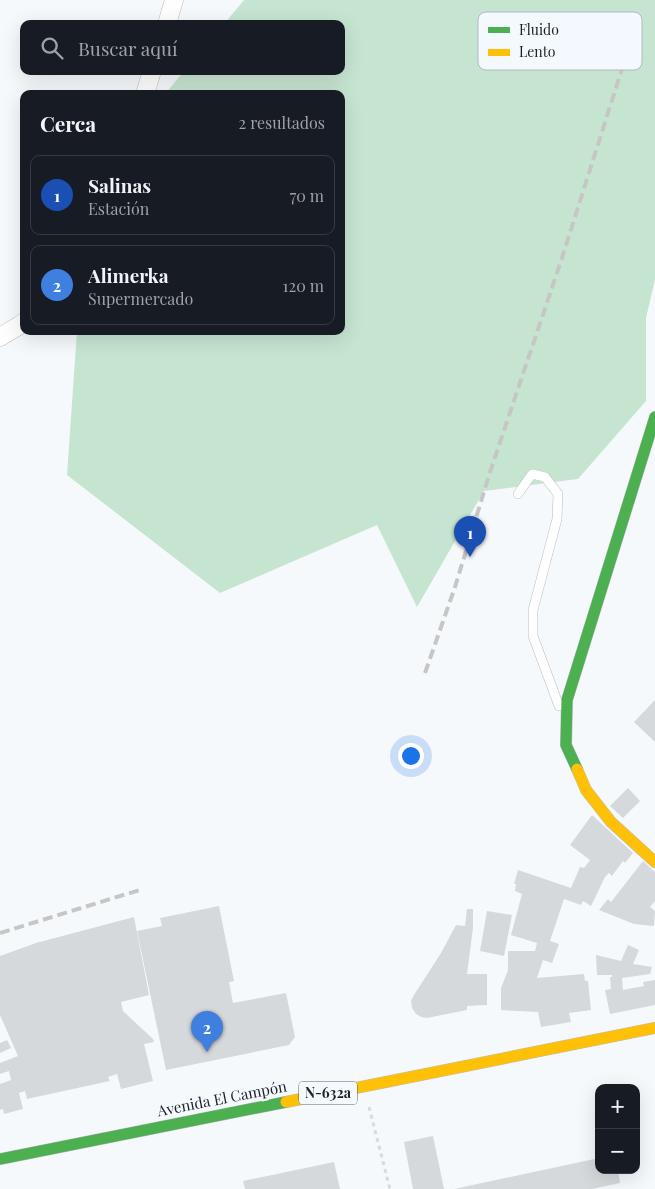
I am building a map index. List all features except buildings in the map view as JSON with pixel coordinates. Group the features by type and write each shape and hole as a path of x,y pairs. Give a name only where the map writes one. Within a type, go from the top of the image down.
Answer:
{"main road":[{"path":"655,417 567,700 566,725 566,745 586,790 611,822 655,862"},
{"name":"Avenida El Campón","path":"0,1159 655,1028"}],"street":[{"path":"168,20 174,0"},
{"path":"146,90 151,75"},
{"path":"0,337 20,325"}],"lane":[{"path":"518,494 532,474 544,477 558,494 556,519 533,610 533,636 566,725"}],"path":[{"path":"364,1086 390,1189"}],"green space":[{"path":"244,0 655,0 655,280 646,318 646,401 578,479 484,491 417,607 377,525 220,593 67,475 77,335 345,335 345,90 168,90 181,75 345,75 345,20 227,20"}],"railway":[{"path":"425,673 455,587 490,472 561,261 622,70"},
{"path":"0,933 143,889"}],"traffic: fast":[{"path":"577,769 566,745 567,700 655,417"},
{"path":"0,1159 286,1102"}],"traffic: slow":[{"path":"577,769 586,790 611,822 655,862"},
{"path":"286,1102 655,1028"}],"place":[{"name":"Salinas","path":"470,557"},
{"name":"Alimerka","path":"207,1052"}]}
